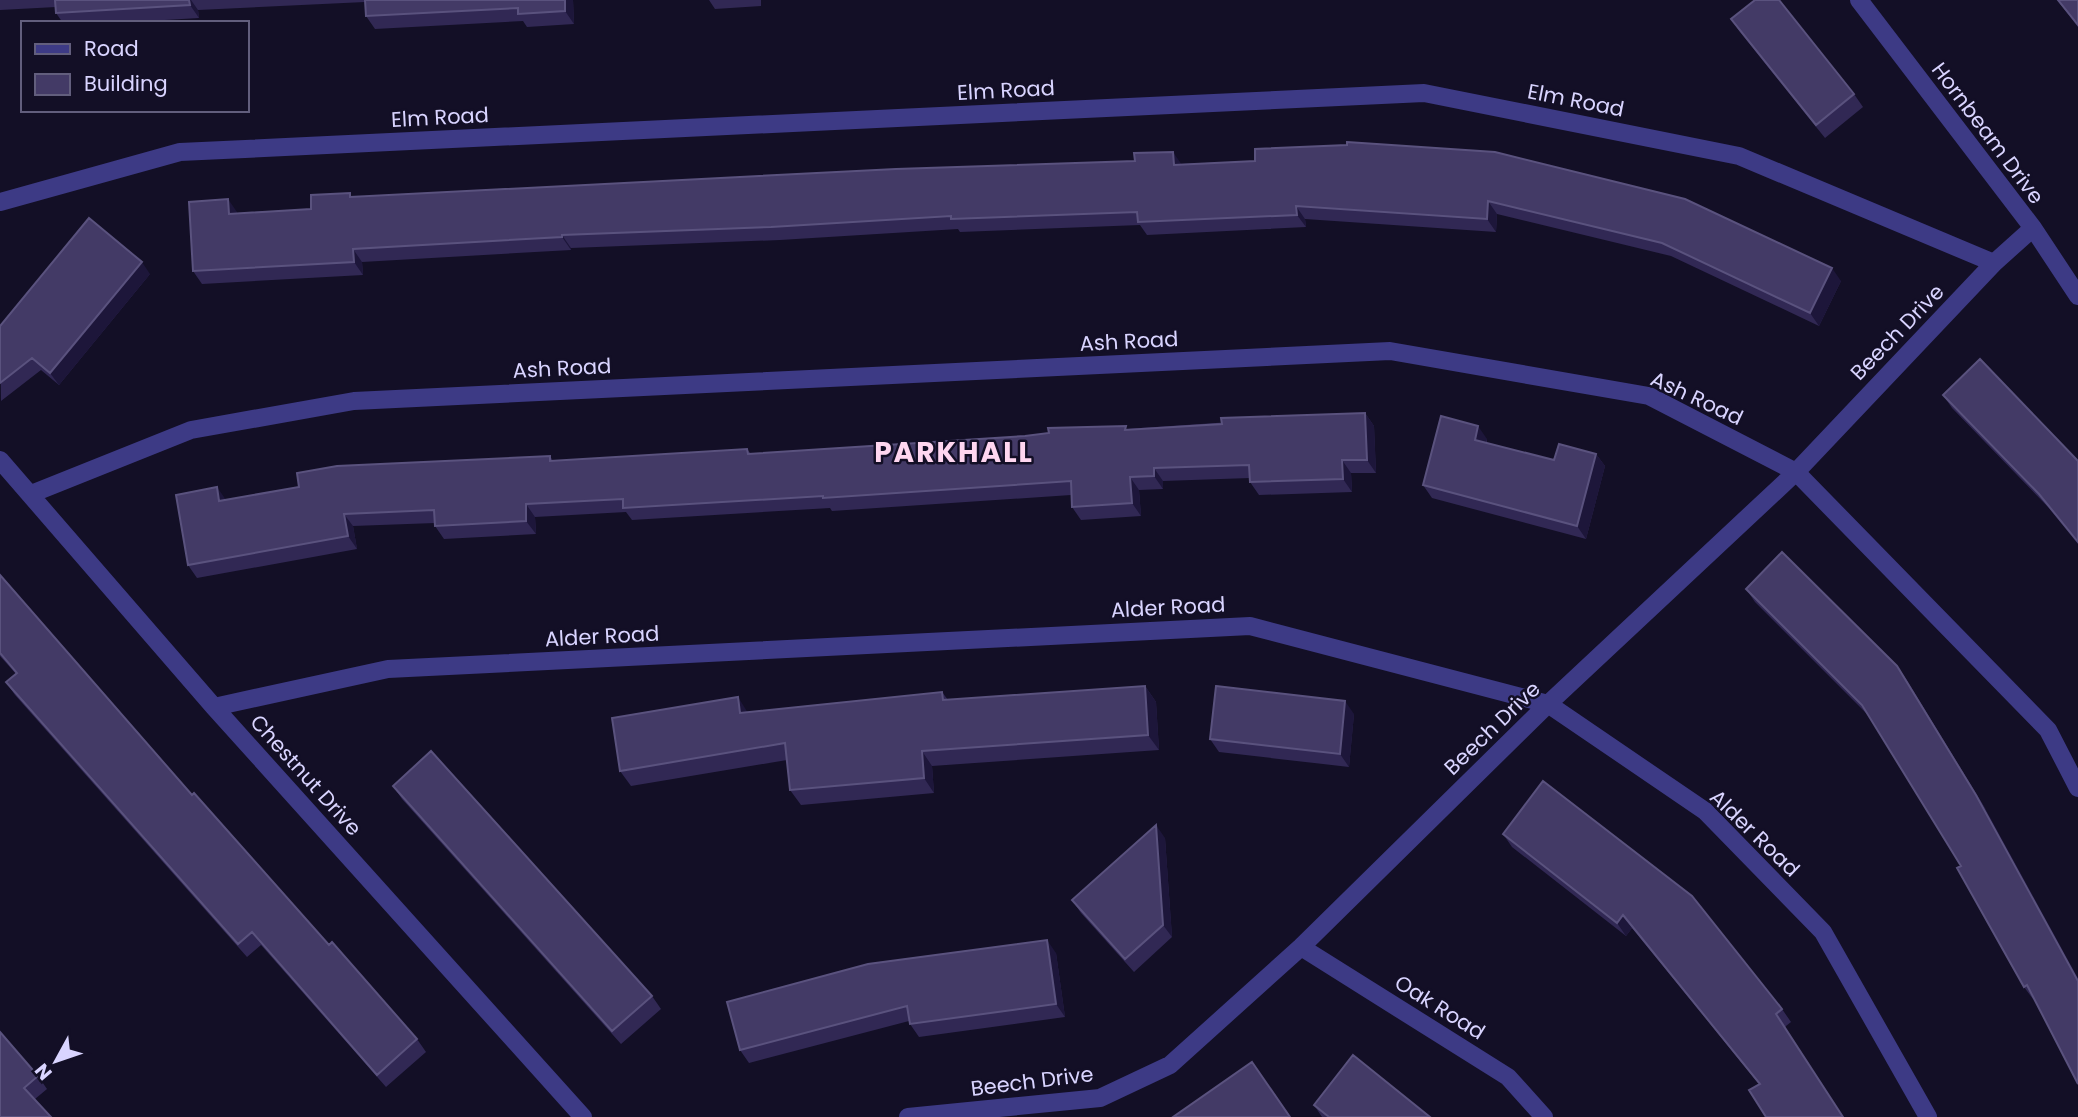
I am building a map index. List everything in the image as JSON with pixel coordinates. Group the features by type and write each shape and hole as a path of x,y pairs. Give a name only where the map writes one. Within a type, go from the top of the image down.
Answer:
{"street":[{"name":"Hornbeam Drive","path":"1859,0 2033,229 2078,296"},
{"name":"Elm Road","path":"0,202 180,152 1424,93 1739,156 1994,263"},
{"name":"Beech Drive","path":"908,1117 1100,1098 1170,1065 1301,947 1548,704 1796,472 1994,263 2033,229"},
{"name":"Ash Road","path":"31,495 191,430 354,401 1390,351 1649,396 1796,472 2048,730 2078,788"},
{"name":"Chestnut Drive","path":"0,460 214,707 583,1117"},
{"name":"Alder Road","path":"214,707 388,669 1250,626 1548,704 1705,811 1824,932 1928,1117"},
{"name":"Oak Road","path":"1301,947 1508,1077 1544,1117"}],"building":[{"path":"55,0 189,0 190,5 56,13"},
{"path":"365,0 565,0 565,11 518,14 518,8 366,16"},
{"path":"1755,0 1779,0 1854,94 1816,125 1731,19"},
{"path":"2058,0 2078,0 2078,25"},
{"path":"1347,142 1495,152 1685,199 1832,268 1810,313 1662,243 1488,201 1487,219 1296,206 1297,215 1138,222 1137,212 951,219 951,216 771,227 562,235 353,249 354,262 193,271 189,202 228,199 229,214 311,209 311,195 350,193 350,197 896,169 1135,161 1134,153 1173,152 1174,165 1255,161 1255,149 1347,145"},
{"path":"89,218 142,262 50,373 32,358 0,383 0,326"},
{"path":"1980,359 2078,461 2078,542 2039,494 1943,395"},
{"path":"1365,413 1367,460 1342,460 1343,479 1250,482 1249,465 1154,468 1154,476 1130,477 1132,503 1072,507 1071,481 623,508 623,499 526,504 526,521 435,526 434,510 344,514 348,536 188,565 176,495 217,487 219,501 299,487 297,473 337,466 550,456 550,461 747,449 748,454 1025,436 1049,433 1048,428 1126,426 1125,430 1222,424 1221,418"},
{"path":"1441,416 1478,426 1475,440 1554,460 1559,444 1596,454 1577,526 1423,485"},
{"path":"1782,552 1897,666 1976,795 2078,981 2078,1084 2027,985 2024,987 1957,868 1961,866 1862,705 1746,589"},
{"path":"0,575 192,795 194,793 329,945 332,942 417,1039 377,1075 252,932 238,944 6,682 17,673 0,653"},
{"path":"1145,686 1148,735 922,751 924,778 790,790 785,743 620,771 612,718 738,697 740,713 942,692 943,700"},
{"path":"1216,686 1345,701 1340,754 1210,739"},
{"path":"431,751 652,996 612,1031 393,786"},
{"path":"1543,781 1692,896 1782,1009 1776,1014 1843,1117 1766,1117 1749,1090 1760,1084 1623,915 1617,923 1503,834"},
{"path":"1156,825 1163,925 1125,959 1072,900"},
{"path":"1047,940 1056,1004 910,1024 907,1006 740,1050 727,1002 868,964"},
{"path":"0,1032 38,1076 24,1088 51,1117 0,1117"},
{"path":"1353,1055 1430,1117 1329,1117 1314,1105"},
{"path":"1252,1062 1290,1117 1173,1117"}],"district":[{"name":"PARKHALL","path":"954,452"}]}
